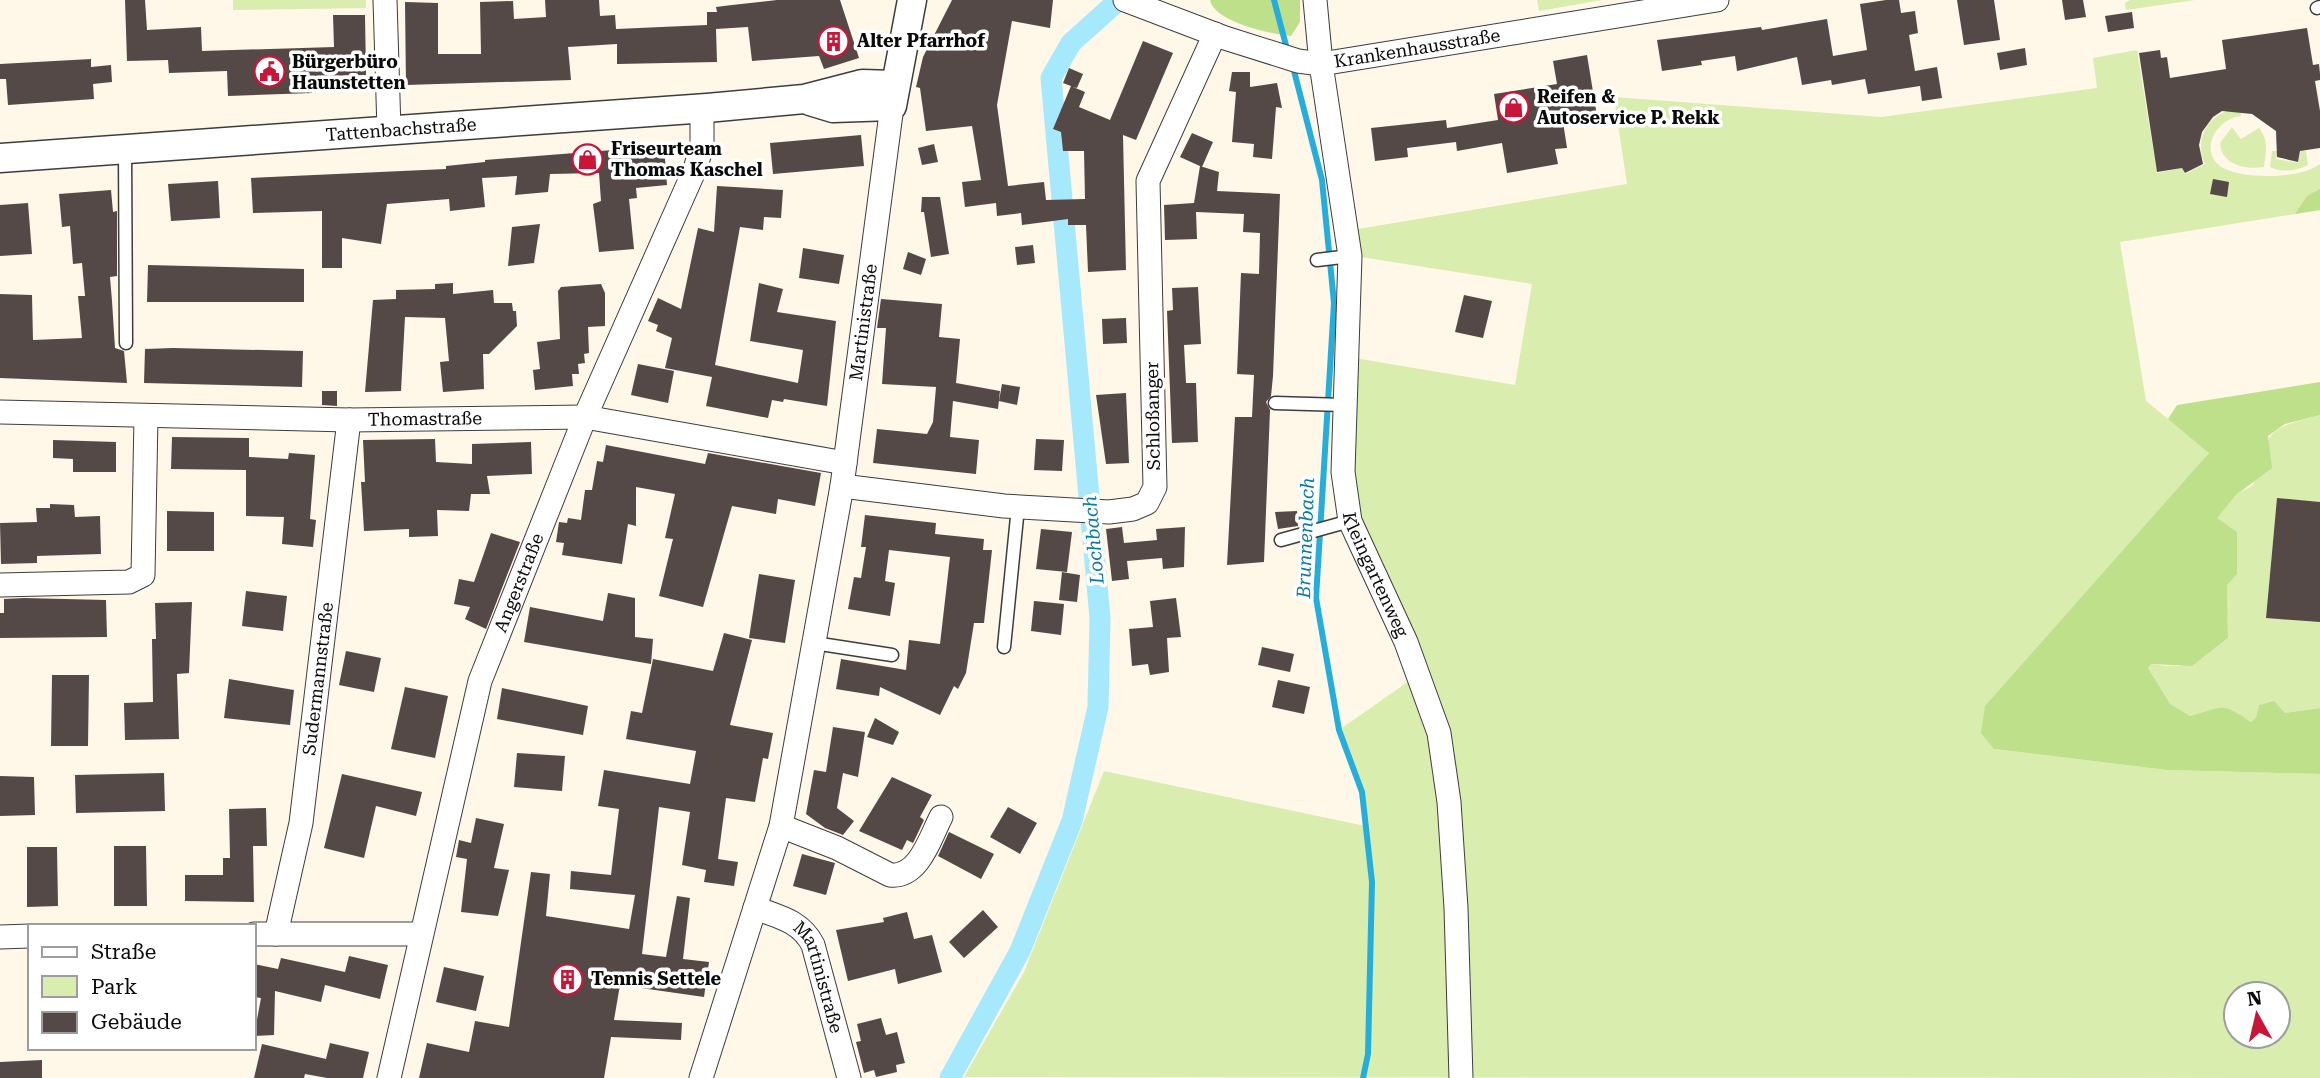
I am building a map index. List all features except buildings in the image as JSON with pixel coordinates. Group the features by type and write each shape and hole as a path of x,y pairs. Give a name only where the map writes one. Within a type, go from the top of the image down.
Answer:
{"street":[{"path":"385,0 389,130"},
{"name":"Martinistraße","path":"701,1078 781,826 843,474 893,95 912,0"},
{"name":"Kleingartenweg","path":"1315,0 1310,63 1346,257 1340,523 1406,642 1439,733 1449,802 1457,908 1461,1078"},
{"name":"Krankenhausstraße","path":"1133,3 1176,7 1220,36 1310,63 1710,1"},
{"name":"Schloßanger","path":"843,474 1018,507 1109,512 1133,509 1147,503 1154,487 1148,181 1220,36"},
{"name":"Tattenbachstraße","path":"0,158 702,108 804,99 862,84 893,95"},
{"name":"Angerstraße","path":"389,1078 480,681 585,417 695,169 702,146 702,108"},
{"name":"Thomastraße","path":"0,412 349,420 585,417 843,474"},
{"path":"0,585 129,582 143,575 146,417"},
{"name":"Sudermannstraße","path":"265,934 301,822 349,420"},
{"path":"781,826 837,848 890,875 900,876 913,869 941,817"},
{"name":"Martinistraße","path":"755,908 796,923 807,933 813,945 849,1078"},
{"path":"265,934 421,934"},
{"path":"0,937 28,936"}],"lane":[{"path":"125,149 126,343"},
{"path":"1317,260 1346,257"},
{"path":"1275,403 1341,405"},
{"path":"1004,648 1018,507"},
{"path":"1280,540 1340,523"},
{"path":"814,643 892,655"}],"green space":[{"path":"233,0 366,0 366,8 233,10"},
{"path":"1210,0 1300,0 1300,22 1291,36 1270,33 1232,21 1214,8"},
{"path":"1537,0 1602,0 1539,11"},
{"path":"2130,0 2195,0 2126,10 2125,3"},
{"path":"2137,50 2157,173 2182,168 2185,174 2205,164 2201,144 2207,126 2222,113 2242,109 2241,116 2223,124 2212,138 2212,155 2217,163 2225,169 2260,176 2300,173 2320,164 2320,210 2120,242 2146,401 2209,452 1994,749 2167,770 2320,774 2320,1078 964,1077 1024,972 1104,771 1365,826 1362,792 1339,730 1419,674 1354,520 1349,357 1515,385 1532,284 1361,257 1358,229 1627,184 1614,97 1881,117 2097,88 2093,58"},
{"path":"2232,127 2241,139 2259,128 2266,142 2264,167 2242,167 2225,156 2220,143"},
{"path":"2272,151 2277,151 2276,159 2298,163 2301,151 2306,151 2308,165 2299,169 2275,169 2270,167"},
{"path":"2320,189 2320,210 2295,214 2307,196"},
{"path":"2320,382 2320,415 2285,424 2268,436 2272,468 2236,495 2217,518 2237,532 2237,574 2227,585 2228,638 2192,666 2151,664 2148,668 2170,704 2190,716 2216,708 2227,708 2251,722 2256,717 2259,705 2274,701 2285,713 2320,708 2320,774 2167,770 1994,749 1981,733 1985,706 2209,453 2168,419 2177,405"},
{"path":"2320,415 2320,502 2277,499 2266,617 2320,622 2320,708 2285,713 2274,702 2259,705 2256,717 2251,722 2234,712 2221,709 2190,716 2170,705 2148,668 2151,664 2177,666 2194,663 2228,638 2227,585 2216,518 2236,495 2253,485 2272,435 2288,425"}],"waterway":[{"name":"Lochbach","path":"950,1078 1020,951 1072,821 1098,707 1100,618 1051,78 1071,43 1119,0"},
{"name":"Brunnenbach","path":"1274,0 1288,53"},
{"name":"Brunnenbach","path":"1293,67 1322,180 1334,303 1316,598 1339,730 1362,792 1372,882 1368,1054 1363,1078"}],"place":[{"name":"Alter Pfarrhof","path":"834,41"},
{"name":"Bürgerbüro Haunstetten","path":"269,72"},
{"name":"Reifen & Autoservice P. Rekk","path":"1514,107"},
{"name":"Friseurteam Thomas Kaschel","path":"588,159"},
{"name":"Tennis Settele","path":"568,979"}]}
